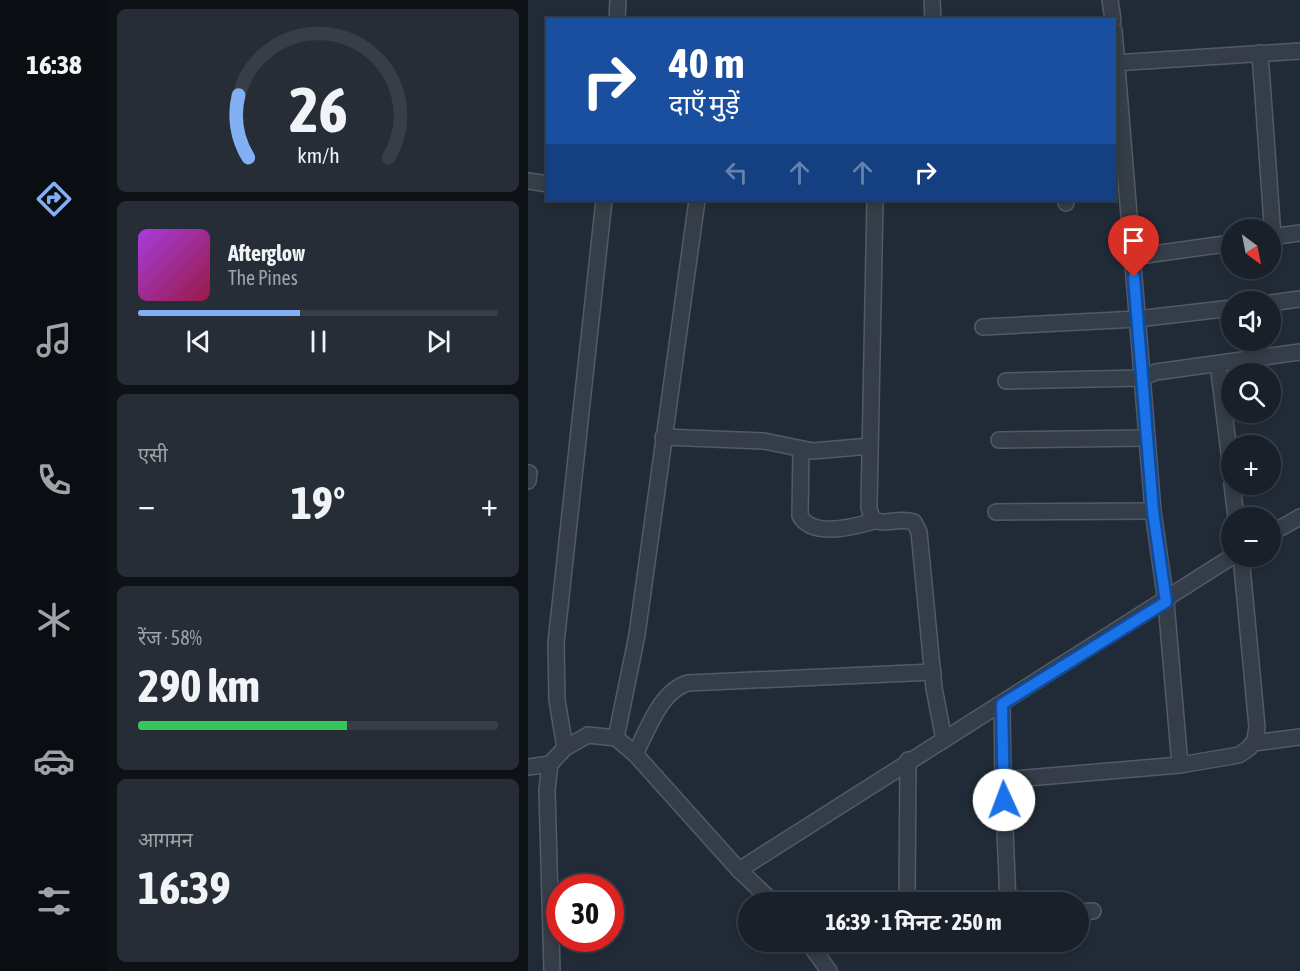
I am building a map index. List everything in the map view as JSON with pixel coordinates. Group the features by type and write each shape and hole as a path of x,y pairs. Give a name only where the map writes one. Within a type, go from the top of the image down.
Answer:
{"street":[{"path":"617,18 618,0"},
{"path":"932,0 933,18"},
{"path":"1110,0 1113,18"},
{"path":"1180,765 1166,602 1153,511 1146,438 1117,62 1300,51"},
{"path":"1260,53 1271,219"},
{"path":"528,181 546,184"},
{"path":"565,748 557,700 556,643 604,201"},
{"path":"616,738 637,635 697,201"},
{"path":"874,521 870,517 869,507 875,201"},
{"path":"1281,236 1300,233"},
{"path":"1132,257 1221,245"},
{"path":"1281,302 1300,299"},
{"path":"983,327 1137,319 1221,309"},
{"path":"1006,381 1141,378 1156,372 1300,352"},
{"path":"1218,364 1227,435"},
{"path":"663,436 764,441 813,451 870,446"},
{"path":"999,440 1146,438"},
{"path":"801,449 800,516 804,525 812,529 857,526 874,521 904,518 914,522 919,532 933,672 944,740"},
{"path":"996,512 1153,511"},
{"path":"1281,528 1300,517"},
{"path":"739,870 908,760 1166,602 1221,564"},
{"path":"1242,567 1257,727 1253,743"},
{"path":"635,754 664,700 675,689 688,682 933,672"},
{"path":"1002,704 1008,892"},
{"path":"552,971 547,790 550,764 565,748 588,735 616,738 635,754 739,870 762,892"},
{"path":"1003,780 1180,765 1239,755 1253,743 1300,737"},
{"path":"907,892 908,760"},
{"path":"528,767 550,764"},
{"path":"815,952 829,971"}],"route":[{"path":"1004,800 1002,704 1166,602 1153,511 1134,277"}]}
